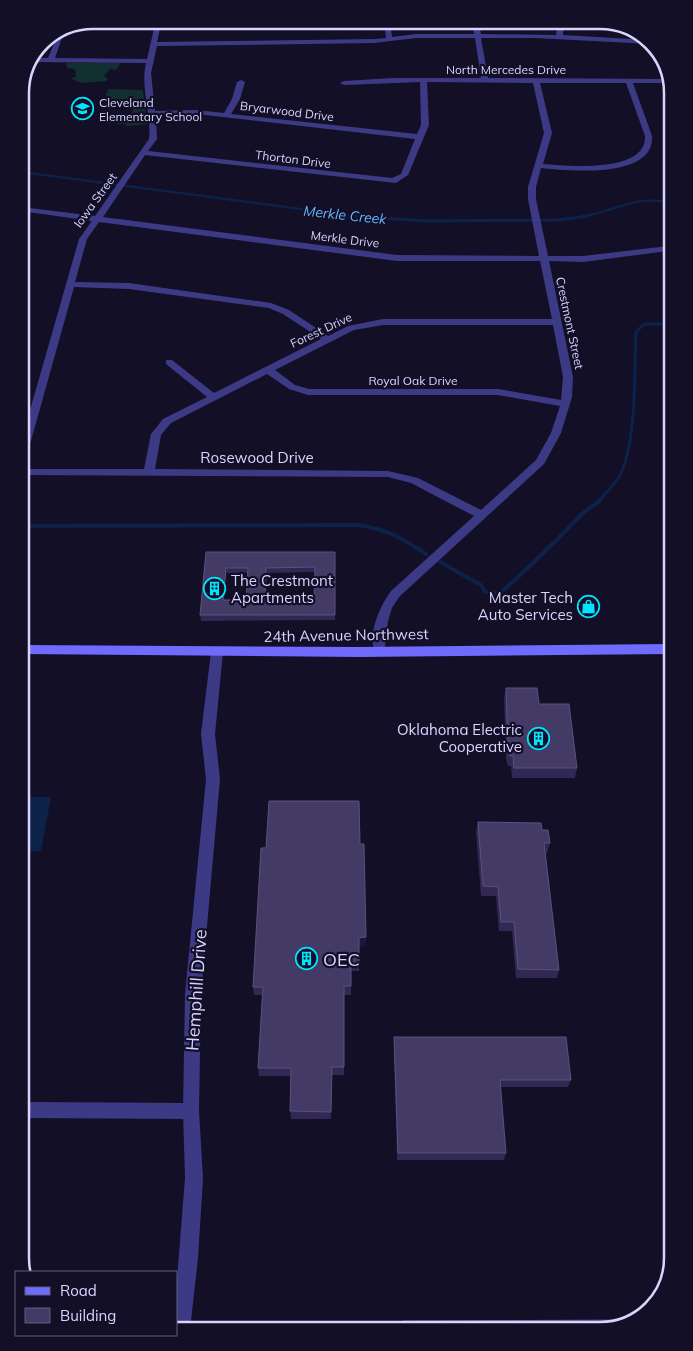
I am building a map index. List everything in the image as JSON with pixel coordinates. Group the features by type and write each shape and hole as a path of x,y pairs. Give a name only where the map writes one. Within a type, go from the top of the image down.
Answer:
{"main road":[{"name":"24th Avenue Northwest","path":"29,650 380,652 664,649"}],"street":[{"name":"Iowa Street","path":"29,430 83,239 145,153 154,134 147,78 157,29"},
{"path":"388,29 389,38"},
{"path":"476,29 486,80"},
{"path":"559,38 560,29"},
{"path":"153,44 374,41 416,36 559,38 639,42"},
{"path":"51,60 60,38"},
{"path":"38,60 150,61"},
{"name":"North Mercedes Drive","path":"344,83 378,80 663,80"},
{"name":"Thorton Drive","path":"145,153 390,181 404,175 419,141 426,114 423,80"},
{"name":"Crestmont Street","path":"380,652 380,624 385,607 400,590 547,454 564,404 569,384 537,226 532,187 540,166 548,133 536,80"},
{"path":"540,166 594,169 622,164 645,151 649,145 648,134 629,81"},
{"path":"226,115 236,99 241,82"},
{"name":"Bryarwood Drive","path":"151,113 184,111 226,115 419,141"},
{"name":"Merkle Drive","path":"29,210 396,258 595,258 664,249"},
{"path":"69,284 128,286 271,306 286,312 328,340"},
{"name":"Forest Drive","path":"149,472 158,429 166,421 352,328 371,323 557,322"},
{"path":"169,362 213,396"},
{"name":"Royal Oak Drive","path":"268,370 292,388 308,392 498,392 564,404"},
{"name":"Rosewood Drive","path":"29,472 388,474 423,483 482,515"},
{"name":"Hemphill Drive","path":"182,1322 189,1258 194,1178 190,1111 193,994 214,772 208,734 217,652"},
{"path":"29,1110 190,1111"}],"green space":[{"path":"66,63 120,64 116,70 110,69 104,76 108,79 106,81 81,83 70,78 76,77 75,69 67,68"},
{"path":"108,89 143,90 147,124 126,126 126,124 117,124 118,119 128,118 134,109 130,109 131,104 104,103"}],"water":[{"path":"29,797 51,797 41,851 29,852"}],"building":[{"name":"The Crestmont Apartments","path":"206,552 335,552 335,615 200,615","holes":["315,567 314,599 265,599 266,568","226,568 248,568 246,600 223,600"]},
{"name":"Oklahoma Electric Cooperative","path":"506,688 537,688 539,704 569,704 577,768 514,768 513,756 510,756 508,749"},
{"name":"OEC","path":"269,801 359,801 360,844 364,844 366,937 359,938 359,963 351,962 351,986 344,986 344,1067 332,1067 331,1112 290,1111 291,1068 258,1068 263,987 253,987 261,848 266,848"},
{"path":"478,822 541,823 542,830 548,830 550,843 544,843 559,970 518,969 514,922 501,922 498,887 483,886"},
{"path":"394,1037 566,1037 571,1080 500,1080 506,1153 398,1153"},
{"path":"616,1320 601,1322 403,1321"}],"waterway":[{"name":"Merkle Creek","path":"29,173 356,216"},
{"name":"Merkle Creek","path":"579,217 634,203 656,200 664,201"},
{"name":"Merkle Creek","path":"351,216 356,216"},
{"name":"Merkle Creek","path":"356,216 427,221 559,220 588,216"},
{"name":"Merkle Creek","path":"356,216 361,217"},
{"path":"601,499 619,477 630,442 634,404 636,332 644,324 664,324"},
{"path":"440,562 481,585 485,592 500,593 582,514 601,499"},
{"path":"29,526 357,525 367,526 393,535 426,554"}],"place":[{"name":"Cleveland Elementary School","path":"83,109"},
{"name":"The Crestmont Apartments","path":"215,589"},
{"name":"Master Tech Auto Services","path":"589,606"},
{"name":"Oklahoma Electric Cooperative","path":"538,738"},
{"name":"OEC","path":"307,959"}]}
